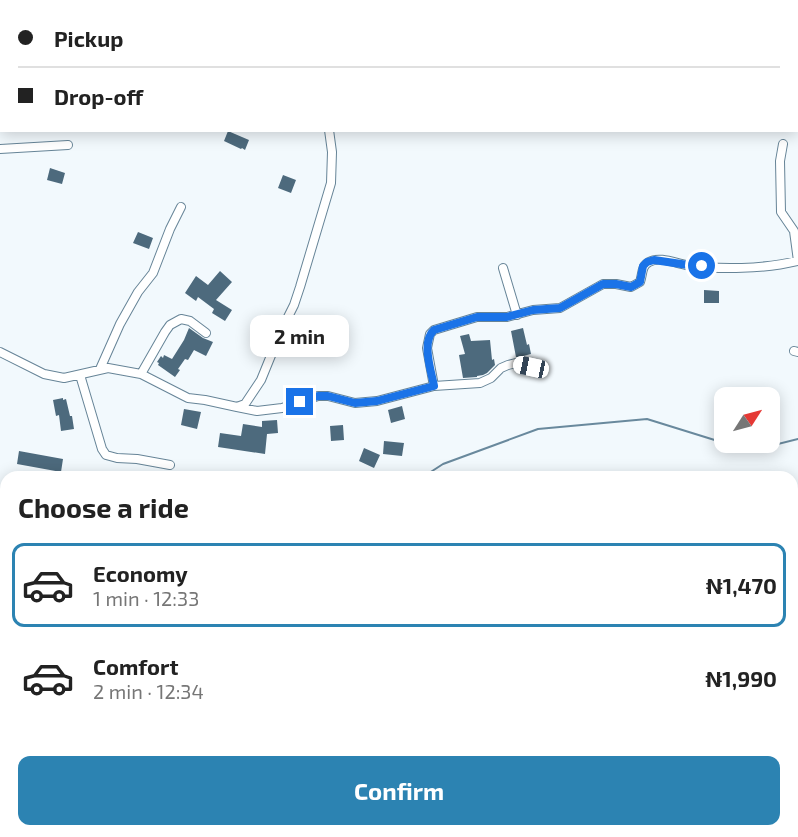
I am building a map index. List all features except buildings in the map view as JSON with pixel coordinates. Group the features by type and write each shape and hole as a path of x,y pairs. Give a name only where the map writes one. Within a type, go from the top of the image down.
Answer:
{"street":[{"path":"237,407 245,404 261,380 294,305 331,183 332,152 329,132"},
{"path":"434,386 427,348 430,334 434,330 477,317 507,317 533,310 560,308 603,284 631,287 640,282 643,266 654,260 716,267 783,264 798,261 796,236 780,212 780,161 783,144"},
{"path":"0,149 68,145"},
{"path":"100,369 120,324 138,292 153,273 181,207"},
{"path":"503,268 517,315"},
{"path":"141,374 170,325 182,319 190,321 206,333"},
{"path":"0,352 44,374 64,378 108,368 141,374 188,398 257,411 282,408 318,396 328,396 355,403 377,401 434,386 480,383 491,378 508,364 516,363 531,367"},
{"path":"80,375 102,449 106,455 170,465"}],"waterway":[{"path":"432,471 443,464 538,429 647,419 750,451 798,439"}],"route":[{"path":"300,402 318,396 328,396 355,403 377,401 434,386 427,348 430,334 434,330 477,317 507,317 533,310 560,308 603,284 631,287 640,282 643,266 654,260 702,266"}]}
